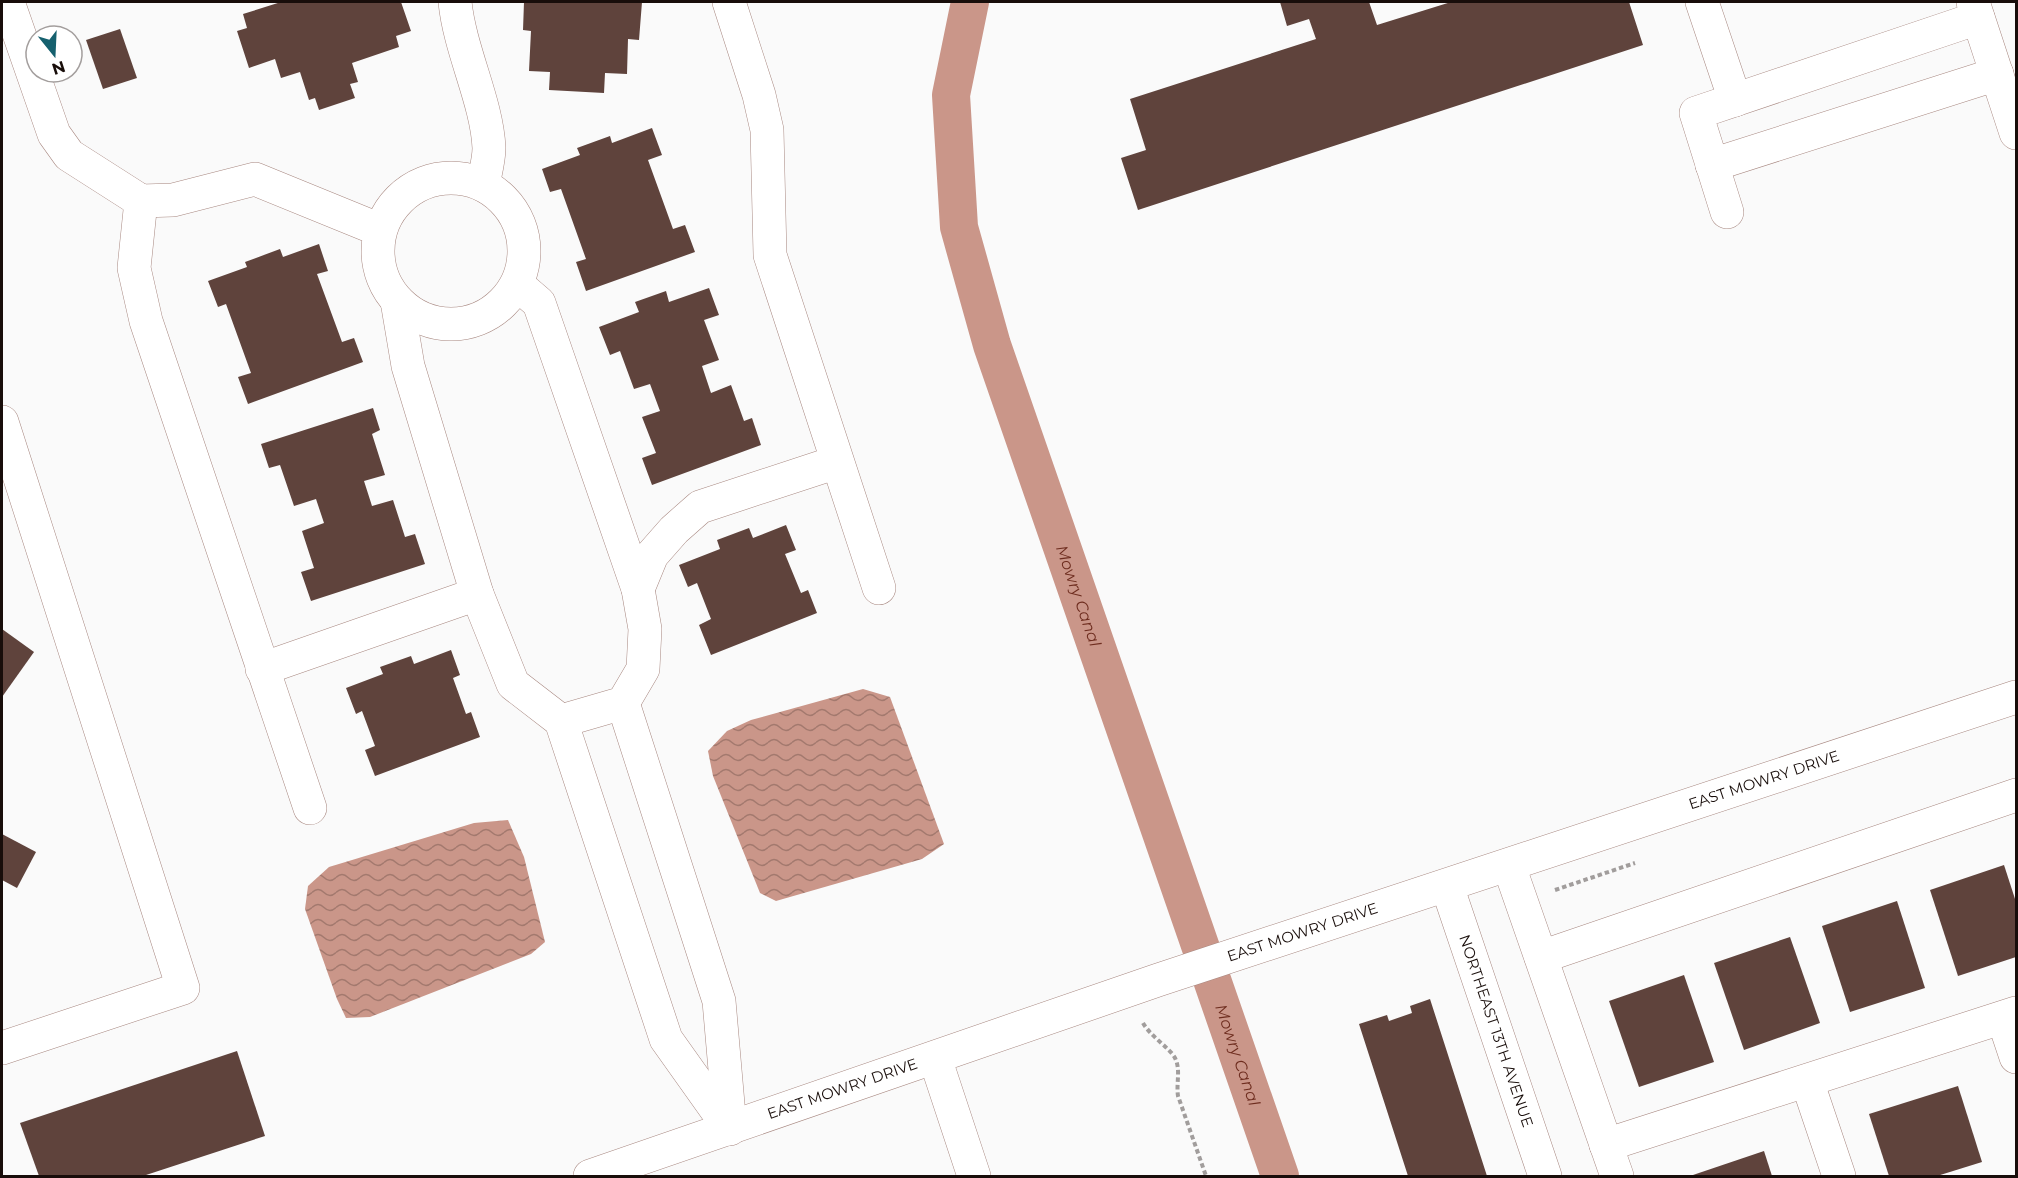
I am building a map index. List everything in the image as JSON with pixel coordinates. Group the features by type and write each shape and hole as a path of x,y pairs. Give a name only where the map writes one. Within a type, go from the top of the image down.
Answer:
{"street":[{"path":"8,2 54,134 69,155 141,201 173,200 255,179 380,230"},
{"path":"455,2 458,31 482,114 489,149 483,185"},
{"path":"729,2 759,95 767,130 770,255 879,588"},
{"path":"1702,2 1735,100"},
{"path":"1727,212 1696,113 1975,10 2016,133"},
{"path":"1712,165 1997,74"},
{"path":"459,178 483,185 502,198 516,217 523,238 524,261 517,284 503,303 484,317 461,324 438,324 415,316 397,301 383,280 377,255 380,230 392,207 410,190 433,180 459,178"},
{"path":"141,201 134,268 146,321 310,808"},
{"path":"517,284 539,303 638,589 645,629 643,669 623,703 561,722"},
{"path":"397,301 408,366 477,594 513,684 561,722 666,1039 730,1129"},
{"path":"2,422 183,988 2,1048"},
{"path":"638,589 652,555 674,530 700,507 837,462"},
{"path":"262,669 477,594"},
{"name":"EAST MOWRY DRIVE","path":"590,1176 1158,980 2016,697"},
{"path":"623,703 719,1001 730,1129"},
{"path":"1541,957 2016,795"},
{"path":"1509,866 1617,1176"},
{"name":"NORTHEAST 13TH AVENUE","path":"1447,886 1545,1176"},
{"path":"1606,1145 2010,1016 2016,1057"},
{"path":"935,1058 974,1176"},
{"path":"1807,1081 1839,1176"}],"path":[{"path":"1138,1016 1150,1034 1175,1057 1178,1072 1176,1085 1178,1096 1206,1176"}],"water":[{"path":"863,689 890,697 944,844 922,859 776,901 760,893 713,776 708,751 727,731 751,720"},
{"path":"508,820 524,857 545,942 531,954 370,1017 346,1018 305,909 308,886 329,867 474,823"}],"building":[{"path":"281,2 401,2 411,31 396,36 399,47 352,63 358,82 350,84 355,98 319,110 315,98 309,100 300,72 281,78 275,59 249,68 237,31 247,28 243,14"},
{"path":"524,2 642,2 639,40 628,39 627,74 605,73 604,93 549,90 550,72 529,71 531,31 523,30"},
{"path":"1280,2 1369,2 1377,25 1451,2 1629,2 1643,45 1138,210 1121,158 1146,150 1130,99 1316,39 1309,19 1287,26"},
{"path":"120,29 137,78 103,89 86,40"},
{"path":"652,128 662,155 648,160 673,229 685,225 695,252 586,291 576,262 586,259 561,189 550,192 542,169 580,155 577,148 610,136 612,143"},
{"path":"319,244 328,271 317,274 342,342 354,338 363,362 248,404 238,377 251,373 226,304 218,307 208,281 247,267 245,262 280,249 283,257"},
{"path":"709,288 719,315 704,320 719,360 702,366 711,393 731,385 744,421 752,418 761,445 652,485 642,458 656,453 642,417 660,411 650,384 634,389 620,351 610,355 599,327 639,312 635,302 666,291 669,302"},
{"path":"373,408 380,430 372,434 385,475 364,481 372,506 393,500 405,537 415,534 425,564 311,601 301,572 314,568 302,531 324,523 316,499 294,506 280,465 269,468 261,444"},
{"path":"786,525 796,550 785,554 801,593 808,590 817,613 711,655 699,625 711,619 697,583 688,587 679,565 720,549 717,540 749,528 753,538"},
{"path":"2,629 34,652 2,697"},
{"path":"451,650 460,675 453,678 466,714 471,712 480,737 375,776 365,750 375,746 362,711 356,714 346,688 383,674 380,667 411,656 414,664"},
{"path":"2,834 36,852 17,888 2,880"},
{"path":"2004,865 2016,902 2016,957 1958,976 1930,890"},
{"path":"1897,901 1925,988 1850,1012 1822,926"},
{"path":"1790,937 1820,1023 1744,1050 1714,963"},
{"path":"1684,975 1714,1062 1639,1087 1609,1001"},
{"path":"1430,999 1487,1176 1408,1176 1359,1024 1387,1015 1389,1021 1412,1013 1410,1006"},
{"path":"237,1051 265,1136 143,1176 39,1176 20,1123"},
{"path":"1958,1086 1982,1162 1937,1176 1889,1176 1869,1114"},
{"path":"1764,1151 1772,1176 1690,1176"}],"waterway":[{"name":"Mowry Canal","path":"970,2 951,95 959,227 992,345 1280,1176"}]}
